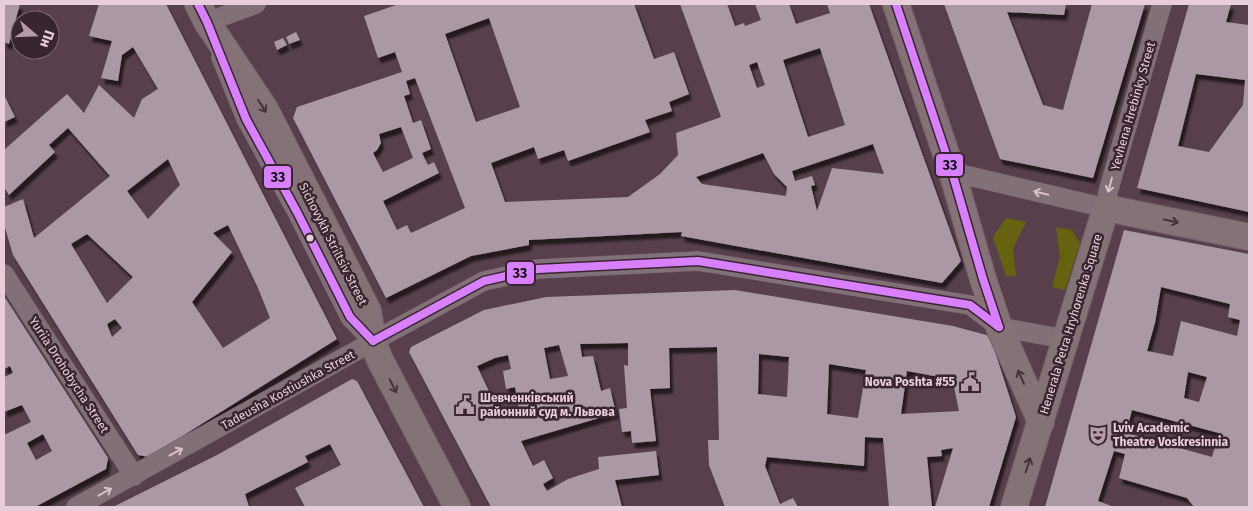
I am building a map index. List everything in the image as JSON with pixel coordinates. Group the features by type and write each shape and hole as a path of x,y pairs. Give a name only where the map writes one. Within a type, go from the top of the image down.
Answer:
{"street":[{"path":"202,13 256,4"},
{"name":"Henerala Petra Hryhorenka Square","path":"896,4 952,172 982,279 999,327 1041,422"},
{"name":"Yevhena Hrebinky Street","path":"1106,208 1108,192 1162,4"},
{"name":"Sichovykh Striltsiv Street","path":"202,13 264,110 368,311 373,341 379,358 457,507"},
{"path":"952,172 1106,208 1249,237"},
{"name":"Henerala Petra Hryhorenka Square","path":"1041,422 1106,208"},
{"name":"Tadeusha Kostiushka Street","path":"76,507 484,281 538,269 698,261 970,305 999,327"},
{"name":"Yuriia Drohobycha Street","path":"4,274 134,476"},
{"path":"999,327 1065,339"},
{"path":"1014,507 1041,422"}],"shaded area":[{"path":"1006,218 1026,222 1013,248 1016,276 1006,276 993,237"},
{"path":"1056,227 1072,230 1080,243 1065,290 1052,287 1060,257"}],"building":[{"path":"4,4 20,4 18,10 10,10 10,40 9,44 4,42"},
{"path":"99,4 166,4 337,339 149,457 138,455 13,255 4,224 4,207 23,199 34,238 110,176 68,128 49,145 55,152 9,195 4,187 4,150 67,94 84,113 99,85 134,118 142,99 158,89 133,47 122,55 118,81 101,78 112,41 89,36","holes":["168,159 180,185 148,219 127,191","228,225 270,318 223,348 192,302 232,252 213,233","87,234 133,277 107,303 71,244","115,319 122,328 112,337 107,324"]},
{"path":"399,4 634,4 654,59 674,52 689,94 669,102 672,111 645,120 650,132 568,161 564,150 538,159 534,147 491,163 505,202 628,197 660,174 678,155 676,133 721,117 680,4 727,4 735,26 744,23 745,26 761,20 755,4 789,4 796,24 830,13 827,4 869,4 961,261 942,283 681,236 682,232 529,240 529,245 471,256 386,298 293,118 297,107 402,72 395,52 378,58 364,16","holes":["489,18 520,107 476,122 445,34","820,48 845,125 808,137 783,60","757,62 765,85 757,88 749,65","415,78 465,208 411,233 407,225 397,230 383,201 439,173 434,162 428,165 422,153 431,149 421,120 413,123 404,96 410,94 406,81","401,127 413,158 383,172 373,153 381,143 379,134","873,144 884,174 832,168 817,211 811,186 815,185 812,176 795,181 792,171","763,153 774,174 787,187 786,196 702,184 696,177"]},
{"path":"944,4 1066,4 1064,15 1007,12 1043,105 1063,110 1092,4 1145,4 1093,178 1000,159"},
{"path":"1189,4 1231,4 1226,22 1249,25 1249,212 1137,188","holes":["1196,74 1245,80 1243,105 1209,152 1178,146"]},
{"path":"296,32 300,40 289,44 286,37"},
{"path":"283,38 287,45 277,50 274,42"},
{"path":"4,95 15,117 4,122"},
{"path":"1124,230 1249,254 1249,507 1194,507 1187,498 1119,478 1125,454 1114,451 1098,501 1114,507 1045,507","holes":["1161,287 1230,304 1228,317 1240,320 1237,336 1181,321 1173,356 1147,351 1155,323","1188,372 1207,377 1199,402 1184,398","1132,410 1219,433 1212,457 1126,433"]},
{"path":"735,290 953,326 990,336 1016,417 989,507 935,507 953,448 941,450 942,456 927,457 932,507 889,507 883,438 865,437 864,466 767,457 765,466 780,504 793,498 798,507 725,507 709,465 708,440 719,440 717,347 669,348 670,388 650,389 656,441 632,443 631,431 622,432 619,409 627,408 624,365 628,366 628,343 580,344 582,357 593,356 601,391 610,388 616,413 521,441 533,466 544,460 553,478 543,484 547,491 568,479 599,469 598,457 656,451 659,475 615,480 622,507 491,507 409,352 411,347 484,310 546,297","holes":["559,345 568,376 550,379 544,348","759,354 789,357 787,397 758,394","508,355 511,369 503,371 506,389 515,387 520,414 502,419 477,366 495,358","829,364 866,370 858,418 827,414","907,371 950,379 954,387 959,411 901,414"]},
{"path":"4,296 108,458 106,469 35,507 4,507 4,435 31,422 22,405 4,412 4,377 13,373 10,366 4,369","holes":["43,434 52,451 36,460 27,443"]},
{"path":"352,379 357,381 424,507 305,507 295,488 341,465 330,444 305,456 308,462 245,494 249,507 113,507 217,455"}],"transit line":[{"name":"33","path":"198,4 246,119 297,212 350,317 373,341"},
{"name":"33","path":"896,4 952,172 999,327"},
{"name":"33","path":"373,341 484,281 538,269 698,261 970,305 999,327"}],"place":[{"name":"Nova Poshta #55","path":"970,382"},
{"name":"Шевченківський районний суд м. Львова","path":"465,405"},
{"name":"Lviv Academic Theatre Voskresinnia","path":"1098,435"}]}
